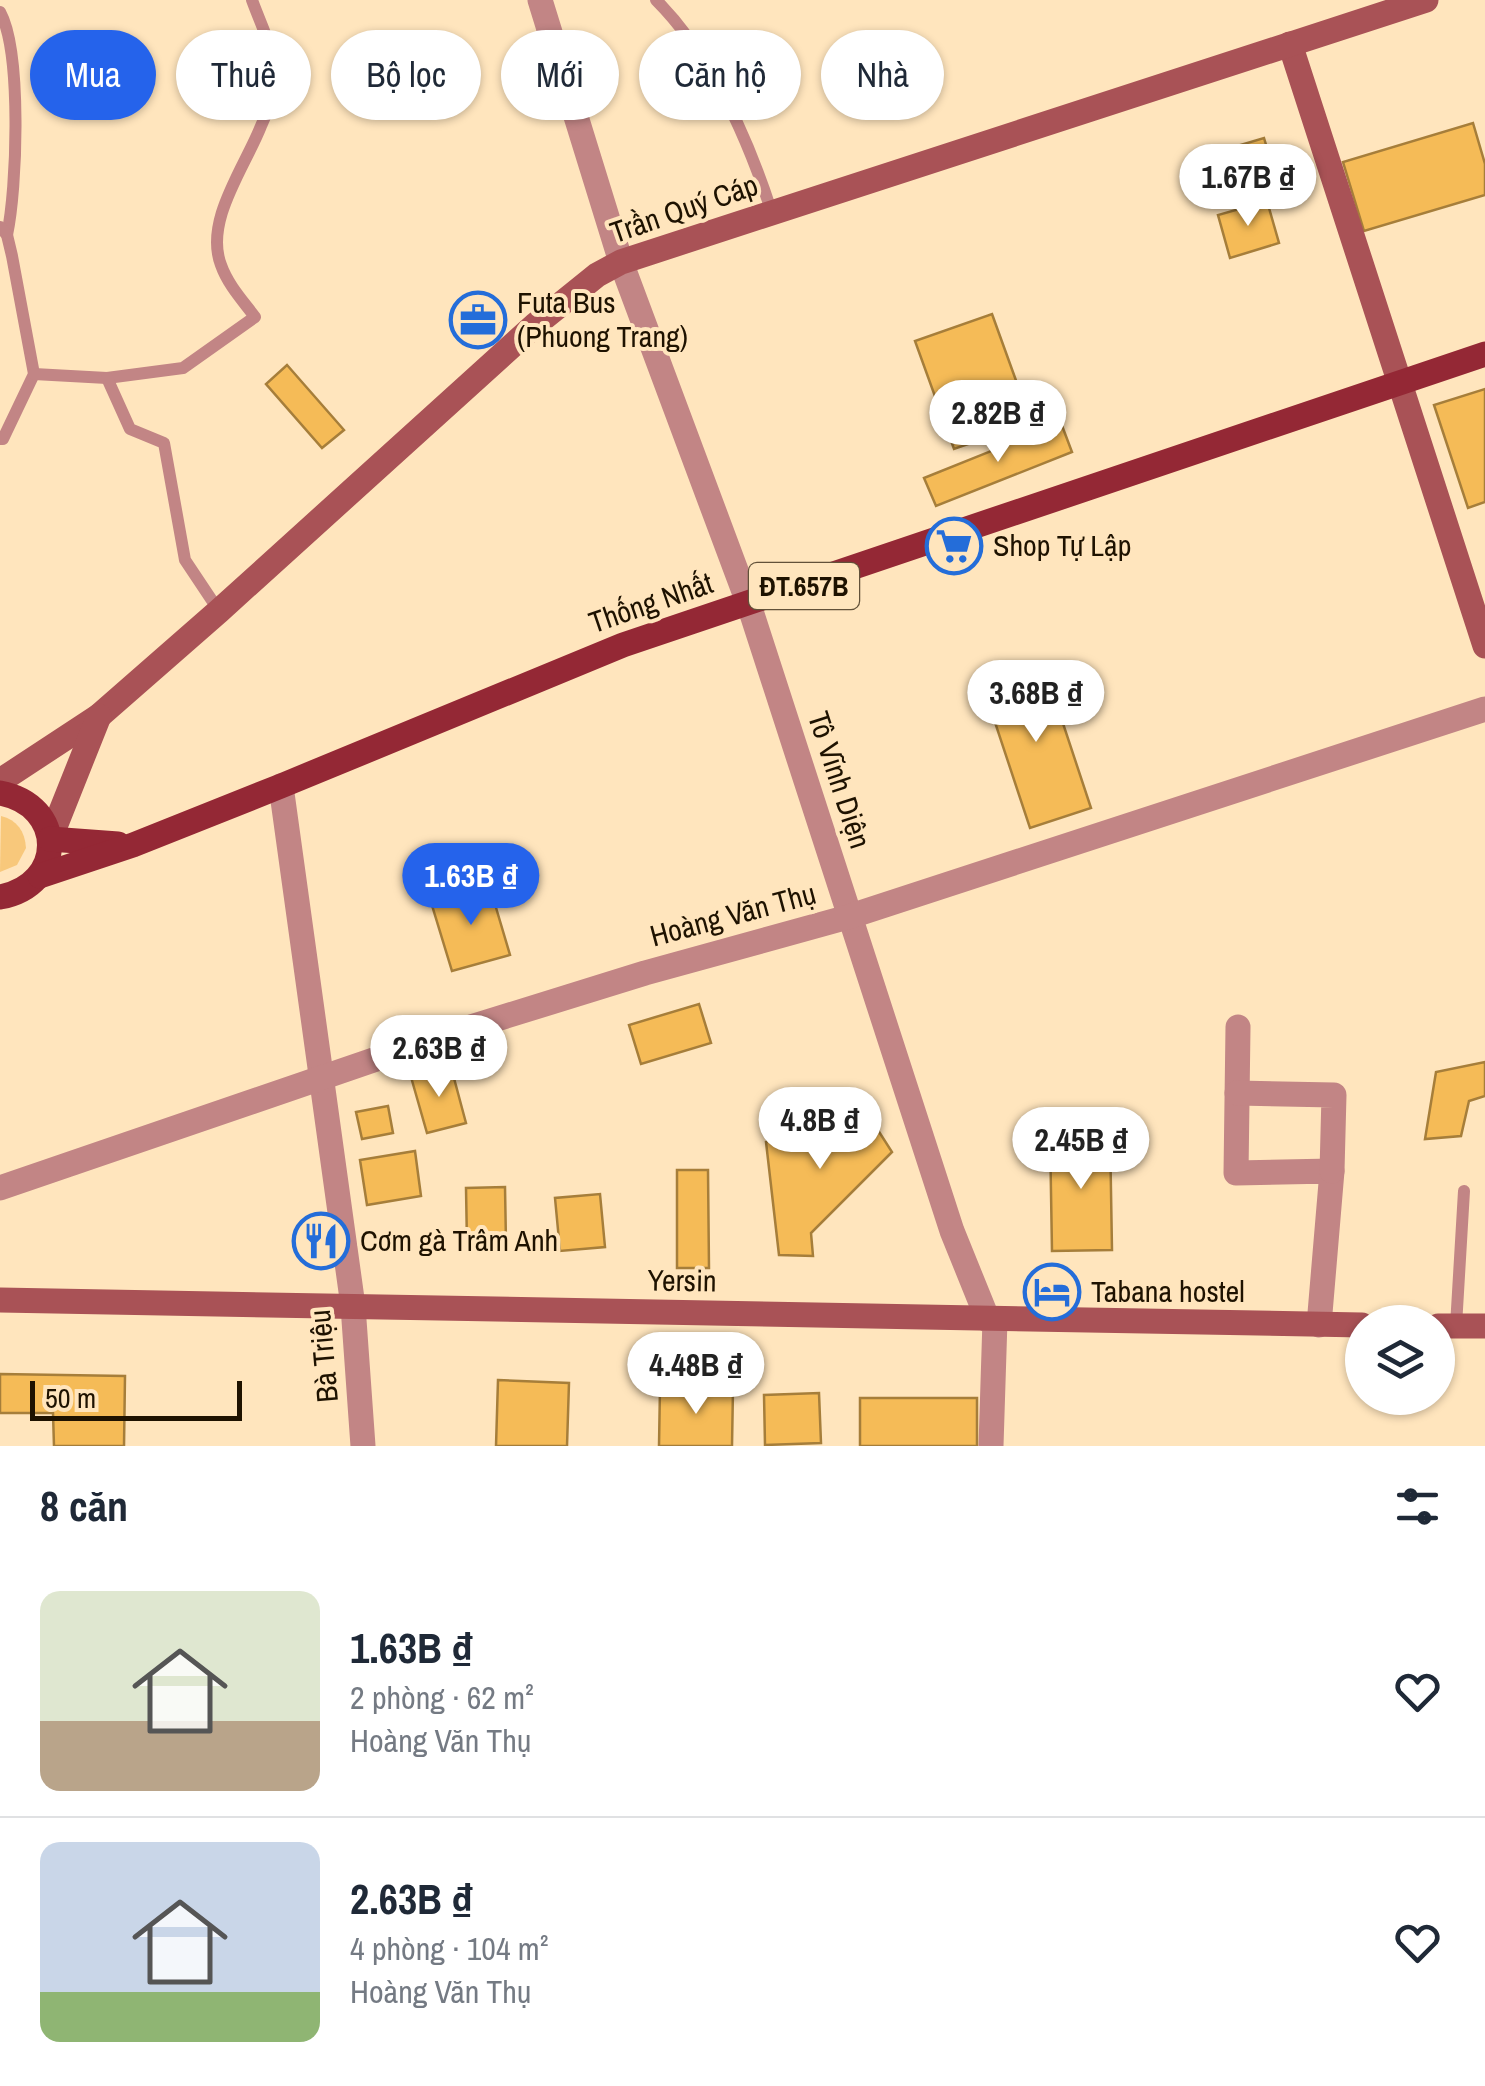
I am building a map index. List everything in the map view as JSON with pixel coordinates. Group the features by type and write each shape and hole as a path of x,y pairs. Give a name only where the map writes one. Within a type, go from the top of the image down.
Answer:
{"main road":[{"name":"Thống Nhất","path":"0,897 28,888 40,876 281,786 623,644 1485,354"},
{"path":"0,793 13,795 38,812 50,839 40,876"},
{"name":"Thống Nhất","path":"50,839 132,844"}],"street":[{"name":"Tô Vĩnh Diện","path":"540,0 621,262 748,605 952,1231 992,1320"},
{"name":"Trần Quý Cáp","path":"0,781 98,716 535,325 621,262 1426,0"},
{"path":"1290,44 1485,646"},
{"name":"Hoàng Văn Thụ","path":"0,1188 321,1076 645,973 848,917 1485,708"},
{"name":"Trần Quý Cáp","path":"50,839 98,716"},
{"name":"Bà Triệu","path":"281,786 353,1306 363,1446"},
{"path":"1238,1027 1236,1173 1332,1172"},
{"path":"1237,1093 1334,1095 1332,1172 1319,1324"},
{"name":"Yersin","path":"0,1300 1345,1325"},
{"path":"992,1320 992,1446"},
{"path":"1455,1326 1485,1326"}],"lane":[{"path":"34,374 107,378 183,368 255,317 226,276 216,244 221,214 254,145 275,84 274,52 252,0"},
{"path":"656,0 673,17 733,112 772,213"},
{"path":"0,12 9,28 13,103 13,208 4,231 34,374 22,404 0,439"},
{"path":"107,378 130,429 164,443 185,560 219,611"},
{"path":"1450,1305 1464,1191"}],"shaded area":[{"path":"1,816 19,827 26,848 17,865 0,872"}],"building":[{"path":"1473,123 1485,164 1485,195 1364,231 1343,162"},
{"path":"1264,138 1277,181 1199,204 1186,161"},
{"path":"1267,201 1279,243 1230,258 1218,215"},
{"path":"992,314 1031,422 954,449 915,341"},
{"path":"287,365 344,430 322,448 266,384"},
{"path":"1485,389 1485,502 1468,508 1434,405"},
{"path":"1061,423 1072,452 936,506 924,478"},
{"path":"1043,663 1091,808 1030,828 982,683"},
{"path":"489,884 510,955 452,971 431,902"},
{"path":"699,1004 711,1043 641,1064 629,1025"},
{"path":"1485,1062 1485,1096 1469,1101 1461,1136 1425,1139 1436,1072"},
{"path":"451,1067 466,1123 427,1133 411,1077"},
{"path":"860,1102 892,1152 811,1233 813,1256 779,1255 766,1142"},
{"path":"388,1106 393,1133 362,1139 356,1112"},
{"path":"1110,1132 1112,1250 1052,1251 1050,1133"},
{"path":"415,1151 421,1196 367,1205 360,1160"},
{"path":"677,1170 708,1170 709,1268 677,1268"},
{"path":"505,1187 506,1243 467,1244 466,1188"},
{"path":"600,1194 605,1247 560,1251 555,1198"},
{"path":"0,1374 125,1376 124,1446 54,1446 53,1413 0,1413"},
{"path":"498,1380 569,1383 567,1446 496,1446"},
{"path":"660,1388 733,1389 732,1446 659,1446"},
{"path":"819,1393 821,1443 765,1445 764,1395"},
{"path":"860,1398 977,1398 977,1446 860,1446"}],"place":[{"name":"Futa Bus (Phuong Trang)","path":"478,320"},
{"name":"Shop Tự Lập","path":"954,546"},
{"name":"Cơm gà Trâm Anh","path":"321,1241"},
{"name":"Tabana hostel","path":"1052,1292"}]}
